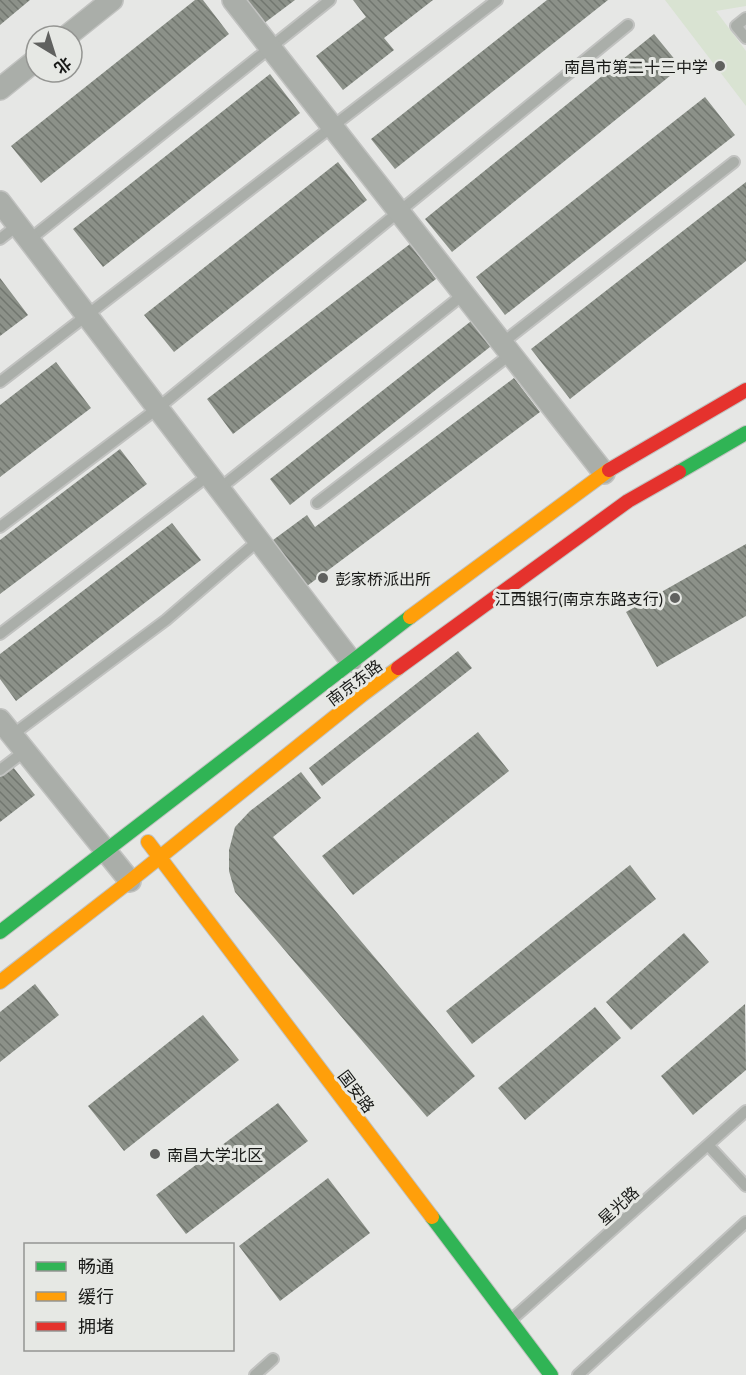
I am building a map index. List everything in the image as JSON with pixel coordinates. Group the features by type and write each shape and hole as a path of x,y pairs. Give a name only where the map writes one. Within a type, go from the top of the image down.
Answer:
{"main road":[{"name":"南京东路","path":"0,932 351,661 604,473 746,390"},
{"name":"南京东路","path":"0,982 362,695 618,508 746,433"},
{"name":"国安路","path":"137,828 550,1375"}],"street":[{"path":"82,24 112,0"},
{"path":"233,0 604,473"},
{"path":"0,89 24,70"},
{"path":"0,202 351,661"},
{"path":"12,735 130,881"}],"lane":[{"path":"0,239 23,233 330,0"},
{"path":"0,382 497,0"},
{"path":"746,18 736,26 746,38"},
{"path":"0,527 158,408 628,25"},
{"path":"317,503 734,162"},
{"path":"0,634 214,482 464,294"},
{"path":"0,770 12,735 166,620 259,540"},
{"name":"星光路","path":"510,1321 746,1111"},
{"path":"708,1145 746,1186"},
{"path":"578,1375 746,1222"},
{"path":"255,1375 273,1359"}],"green space":[{"path":"665,0 746,0 746,6 716,11 746,51 746,106"}],"building":[{"path":"0,0 30,0 0,25"},
{"path":"195,0 203,0 229,34 41,183 11,146"},
{"path":"245,0 295,0 263,24"},
{"path":"353,0 433,0 384,38 394,50 343,90 316,56 366,17"},
{"path":"547,0 608,0 395,169 371,139"},
{"path":"654,34 681,67 452,252 425,219"},
{"path":"270,74 300,113 103,267 73,229"},
{"path":"705,97 735,135 505,315 476,277"},
{"path":"338,162 367,200 174,352 144,315"},
{"path":"746,182 746,261 570,399 531,349"},
{"path":"410,244 436,279 233,434 207,399"},
{"path":"0,278 28,315 0,336"},
{"path":"475,318 495,343 290,505 270,479"},
{"path":"56,362 91,408 0,477 0,405"},
{"path":"514,378 540,412 303,589 269,543 307,515 315,527"},
{"path":"120,449 147,484 0,594 0,540"},
{"path":"172,523 201,560 16,701 0,679 0,654"},
{"path":"746,544 746,616 657,667 626,612"},
{"path":"458,651 472,668 322,786 309,768"},
{"path":"478,732 509,771 353,895 322,856"},
{"path":"13,767 35,795 0,822 0,777"},
{"path":"301,772 321,798 273,837 475,1076 427,1117 235,892 229,871 229,850 235,827 250,811"},
{"path":"630,865 656,899 472,1044 446,1011"},
{"path":"684,933 709,962 631,1030 606,1002"},
{"path":"35,984 59,1015 0,1062 0,1012"},
{"path":"745,1004 746,1070 693,1115 661,1076"},
{"path":"595,1007 621,1038 525,1120 498,1088"},
{"path":"203,1015 239,1060 124,1151 88,1106"},
{"path":"278,1103 308,1141 186,1234 156,1195"},
{"path":"328,1178 370,1233 280,1301 239,1246"}],"traffic: fast":[{"path":"679,472 746,433"},
{"path":"0,932 410,617"},
{"path":"432,1217 551,1375"}],"traffic: slow":[{"path":"410,617 609,470"},
{"path":"0,982 398,668"},
{"path":"148,842 432,1217"}],"traffic: jam":[{"path":"609,470 746,390"},
{"path":"398,668 628,501 679,472"}],"place":[{"name":"南昌市第二十三中学","path":"720,66"},
{"name":"彭家桥派出所","path":"323,578"},
{"name":"江西银行(南京东路支行)","path":"675,598"},
{"name":"南昌大学北区","path":"155,1154"}]}
